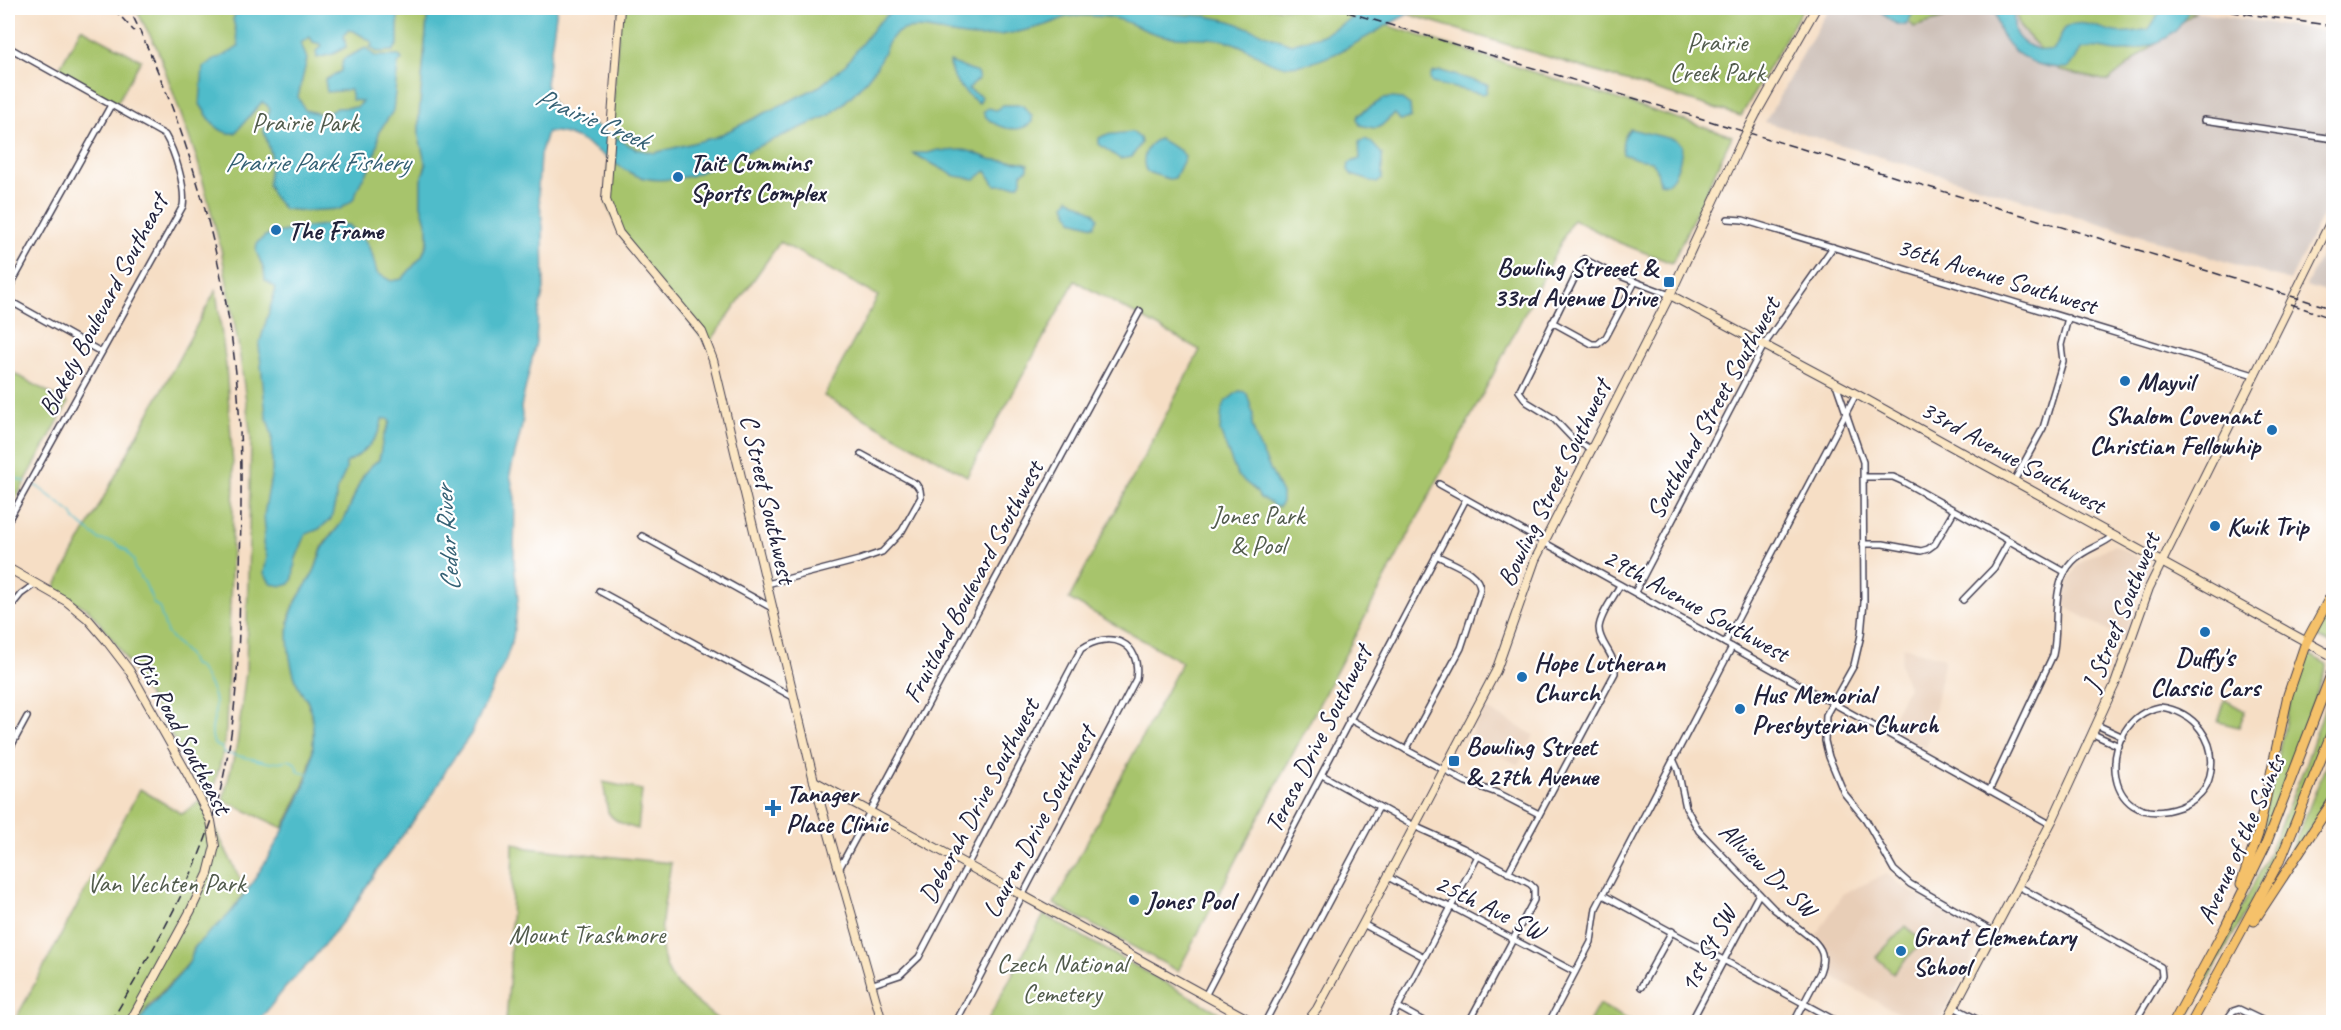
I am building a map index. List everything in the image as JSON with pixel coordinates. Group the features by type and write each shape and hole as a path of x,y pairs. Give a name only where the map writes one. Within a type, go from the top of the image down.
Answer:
{"highway":[{"path":"2225,928 2258,834 2283,714 2306,642 2334,590"},
{"name":"Avenue of the Saints","path":"2174,1023 2225,928 2266,844 2334,667"},
{"name":"Avenue of the Saints","path":"2192,1023 2282,856 2334,727"},
{"path":"2218,975 2334,799"}],"street":[{"name":"C Street Southwest","path":"620,8 606,200 619,233 702,332 708,345 814,781 882,1023"},
{"name":"Bowling Street Southwest","path":"1307,1023 1317,1009 1363,924 1500,664 1526,582 1544,543 1670,295 1741,143 1816,8"},
{"path":"8,47 111,105 8,290"},
{"name":"Blakely Boulevard Southeast","path":"8,521 183,206 183,188 170,143 165,135 111,105"},
{"path":"2204,120 2334,139"},
{"name":"J Street Southwest","path":"1946,1023 2050,825 2115,684 2149,588 2161,562 2334,215"},
{"name":"36th Avenue Southwest","path":"1728,219 1743,220 2254,375"},
{"name":"Southland Street Southwest","path":"1635,592 1764,345 1833,248"},
{"path":"1592,450 1573,440 1553,418 1527,402 1519,391 1552,322 1584,259 1670,295"},
{"path":"1552,322 1592,344 1598,344 1606,337 1635,282"},
{"name":"33rd Avenue Southwest","path":"1670,295 1856,394 2334,657"},
{"path":"8,300 101,352"},
{"name":"Fruitland Boulevard Southwest","path":"838,870 871,813 1140,311"},
{"path":"2014,481 2043,428 2063,361 2061,345 2068,318"},
{"path":"1836,384 1863,462 1864,602 1861,634 1854,665 1826,715 1824,726 1829,757 1844,793 1866,820 1894,870 1910,884 1994,932"},
{"path":"1725,643 1856,394"},
{"path":"766,584 872,557 891,544 902,531 921,497 920,490 916,484 861,454"},
{"path":"1864,477 1893,477 2065,572"},
{"name":"29th Avenue Southwest","path":"1439,484 2050,825"},
{"name":"Teresa Drive Southwest","path":"1205,996 1466,499"},
{"path":"1863,544 1883,544 1921,551 1928,549 1935,544 1954,511"},
{"path":"642,536 772,608"},
{"path":"1989,791 2053,655 2059,585 2065,572 2082,554 2113,536"},
{"path":"1963,600 1994,568 2009,541"},
{"path":"1406,750 1461,648 1480,590 1480,583 1475,577 1436,555"},
{"name":"Otis Road Southeast","path":"8,568 80,611 106,640 129,670 211,821 215,846 208,874 130,1023"},
{"path":"8,610 21,594 35,584"},
{"path":"1509,873 1615,673 1613,657 1599,630 1601,621 1620,585"},
{"path":"599,591 793,697"},
{"name":"Deborah Drive Southwest","path":"870,986 900,975 915,962 1081,649 1104,638 1119,642"},
{"name":"Lauren Drive Southwest","path":"956,1023 1136,679 1138,663 1130,650 1119,642"},
{"path":"1549,1023 1591,942 1596,908 1732,647"},
{"path":"2153,708 2170,708 2191,718 2204,734 2210,747 2212,766 2205,790 2187,804 2169,811 2157,812 2138,808 2118,789 2114,767 2123,737 2136,718 2153,708"},
{"path":"8,752 27,717"},
{"path":"1349,719 1466,782 1500,794 1539,814"},
{"path":"2097,725 2123,737"},
{"path":"2093,734 2119,746"},
{"name":"Allview Dr SW","path":"1674,761 1678,770 1683,799 1694,824 1759,894 1810,938 1823,953 1823,965 1804,1003"},
{"path":"1322,775 1414,826 1478,856 1534,888 1534,900 1469,1023"},
{"path":"814,781 1253,1023"},
{"path":"1265,1023 1379,807"},
{"path":"1390,1023 1478,856"},
{"name":"25th Ave SW","path":"1388,877 1575,972"},
{"path":"2018,886 2161,967 2160,980 2135,1023"},
{"name":"1st St SW","path":"1691,1023 1759,894"},
{"path":"1603,895 1838,1023"},
{"path":"1363,924 1424,957"},
{"path":"1641,987 1672,931"},
{"path":"1794,1023 1804,1003"},
{"path":"1398,1007 1425,1023"},
{"path":"1954,1007 1982,1023"},
{"name":"Bowling Street Southwest","path":"1313,1023 1317,1009"},
{"path":"2225,1023 2236,1010 2243,1010 2266,1023"}],"shaded area":[{"path":"1829,8 1896,8 1914,27 1944,18 1950,8 2014,8 2020,27 2108,81 2195,12 2333,32 2333,193 2290,281 1765,122"},
{"path":"2333,230 2333,294 2306,286"},
{"path":"2115,545 2151,566 2138,594 2124,639 2062,605 2066,585 2077,566 2090,556"},
{"path":"1903,647 1945,658 1926,748 1888,727 1908,687 1900,665"},
{"path":"1485,708 1534,735 1518,765 1469,738"},
{"name":"Grant Elementary School","path":"1887,874 1900,885 1985,934 1939,1022 1914,1022 1826,973 1828,955 1825,946 1816,935 1844,893"}],"green space":[{"name":"Prairie Park","path":"135,8 428,8 419,137 426,165 421,180 421,204 428,229 428,241 422,256 390,422 379,460 366,471 345,517 323,546 314,572 295,602 289,620 291,654 299,687 308,703 314,736 304,783 283,828 223,800 237,744 246,671 251,438 239,349 221,249 197,159 157,48"},
{"name":"Jones Park & Pool","path":"620,8 1334,8 1732,136 1672,263 1620,243 1573,219 1178,971 1054,904 1182,662 1069,599 1200,350 1075,281 967,476 824,396 878,296 780,242 708,345 619,233 606,200"},
{"name":"Prairie Creek Park","path":"1388,8 1803,8 1741,116"},
{"path":"1896,8 1950,8 1944,18 1914,27"},
{"path":"2014,8 2162,8 2195,12 2108,81 2061,71 2020,27"},
{"path":"81,28 141,60 117,103 58,71"},
{"path":"216,290 226,366 234,479 226,729 222,757 210,801 114,641 89,610 54,589"},
{"path":"8,370 68,403 8,513"},
{"path":"2333,596 2333,645 2313,635"},
{"path":"2306,653 2327,664 2277,804 2254,858 2292,693"},
{"path":"2333,683 2333,712 2293,816 2247,910 2185,1022 2181,1022 2263,866 2305,766"},
{"path":"2225,700 2245,711 2239,727 2218,722"},
{"path":"2333,747 2333,795 2279,874 2303,823"},
{"path":"603,782 642,790 638,829 621,823 608,812"},
{"name":"Van Vechten Park","path":"140,789 182,814 201,800 246,891 230,914 194,948 190,962 149,1005 139,1022 14,1022"},
{"name":"Mount Trashmore","path":"513,843 528,848 671,863 663,908 661,940 667,969 675,982 691,998 721,1022 506,1022 510,971"},
{"name":"Czech National Cemetery","path":"1044,915 1236,1022 987,1022"},
{"path":"1906,926 1922,942 1893,973 1876,957"},
{"path":"1599,1004 1632,1022 1589,1022"}],"water":[{"name":"Prairie Park Fishery","path":"238,8 398,8 398,44 393,51 377,52 370,47 373,45 372,42 348,30 344,36 346,47 333,54 317,58 316,51 322,46 320,44 313,42 310,37 301,43 307,59 298,97 305,110 324,115 337,108 357,107 362,101 352,100 350,90 327,92 325,80 341,71 343,59 366,48 375,56 399,56 402,59 398,64 393,111 378,133 373,163 362,179 353,200 340,209 305,211 284,209 272,195 268,184 271,154 263,128 270,110 267,105 262,102 235,133 229,133 223,132 214,125 200,104 203,67 239,46 233,19"},
{"name":"Cedar River","path":"428,8 557,8 546,84 552,103 560,112 572,118 587,121 636,149 654,153 716,137 820,86 846,64 876,25 898,8 937,8 999,14 1027,8 1144,8 1159,13 1206,16 1230,21 1291,44 1323,35 1370,8 1422,8 1341,51 1307,64 1290,66 1275,64 1227,41 1160,35 1108,17 1067,17 1030,29 979,37 911,28 893,36 865,82 830,115 691,176 663,180 635,175 582,141 559,132 547,132 540,155 538,189 543,227 544,289 538,315 536,342 521,407 523,422 510,474 515,498 514,562 518,599 513,638 506,659 471,734 449,765 431,797 376,871 352,910 258,1022 139,1022 150,1006 188,964 195,947 227,917 242,898 289,820 306,781 313,750 312,717 308,702 294,675 290,658 288,632 290,617 298,598 314,572 320,553 349,510 362,478 366,471 379,460 383,438 390,422 388,419 382,419 375,439 358,456 346,463 346,470 336,492 331,519 319,529 306,534 295,561 290,584 283,586 271,584 264,573 267,557 263,544 264,515 272,471 272,435 266,415 259,345 276,288 265,280 264,270 256,251 257,243 265,236 299,228 334,224 348,225 366,242 377,273 391,281 402,279 422,256 428,241 428,229 421,205 421,180 426,165 419,137 419,117"},
{"path":"1878,8 1894,10 1916,8 1906,25 1902,25 1890,20"},
{"path":"1996,8 2013,8 2015,32 2022,41 2037,49 2053,51 2063,31 2074,24 2086,24 2115,32 2132,32 2149,29 2163,8 2190,8 2178,28 2159,42 2125,51 2081,49 2076,59 2067,68 2041,65 2018,53 2002,34 1997,22"},
{"path":"950,62 977,73 979,79 968,89 982,97 979,103 959,86 952,74"},
{"path":"1441,71 1488,85 1486,93 1432,83 1430,79 1432,73"},
{"path":"1383,99 1402,99 1410,105 1411,117 1401,121 1395,114 1378,128 1360,125 1358,115"},
{"path":"1003,105 1022,105 1032,116 1032,122 1020,128 1006,128 992,122 983,112 988,108 996,110"},
{"path":"1630,129 1676,140 1682,145 1676,172 1666,184 1660,183 1652,161 1623,154 1623,140"},
{"path":"1132,132 1140,138 1141,143 1132,157 1120,159 1099,144 1099,138 1105,135"},
{"path":"1159,139 1181,151 1185,157 1175,178 1169,179 1147,172 1145,168 1144,158 1148,148"},
{"path":"1365,139 1382,154 1382,179 1377,183 1352,175 1348,170 1349,163 1360,159 1359,142"},
{"path":"938,150 966,150 990,159 1028,164 1028,169 1022,173 1022,179 1018,185 995,185 986,171 975,179 955,176 912,153 928,153"},
{"path":"1069,198 1094,212 1098,218 1094,226 1072,220 1065,204"},
{"path":"1239,391 1247,394 1258,444 1282,494 1279,507 1260,498 1256,491 1237,475 1220,431 1225,402"}],"waterway":[{"path":"8,475 26,482"},
{"path":"31,484 73,514 75,520 100,540 113,542 127,551 154,604 159,607 167,633 188,655 192,664 199,667 211,688 215,705 212,730 214,744 222,748 225,753 271,763 289,760 295,763 299,772 310,774"}],"railway":[{"path":"113,8 134,31"},
{"path":"111,1022 179,900 211,823 220,793 231,732 240,606 241,449 230,326 211,232 184,140 149,51 129,8"},
{"path":"1334,8 2334,309"},
{"path":"2204,8 2334,26"},
{"path":"2291,304 2334,319"}],"place":[{"name":"Tait Cummins Sports Complex","path":"678,177"},
{"name":"The Frame","path":"276,230"},
{"name":"Bowling Streeet & 33rd Avenue Drive","path":"1669,282"},
{"name":"Mayvil","path":"2125,381"},
{"name":"Shalom Covenant Christian Fellowhip","path":"2272,430"},
{"name":"Kwik Trip","path":"2215,526"},
{"name":"Duffy's Classic Cars","path":"2205,632"},
{"name":"Hope Lutheran Church","path":"1522,677"},
{"name":"Hus Memorial Presbyterian Church","path":"1740,709"},
{"name":"Bowling Street & 27th Avenue","path":"1454,761"},
{"name":"Tanager Place Clinic","path":"773,808"},
{"name":"Jones Pool","path":"1134,900"},
{"name":"Grant Elementary School","path":"1901,951"}],"water label":[{"name":"Prairie Creek","path":"592,118"}]}
